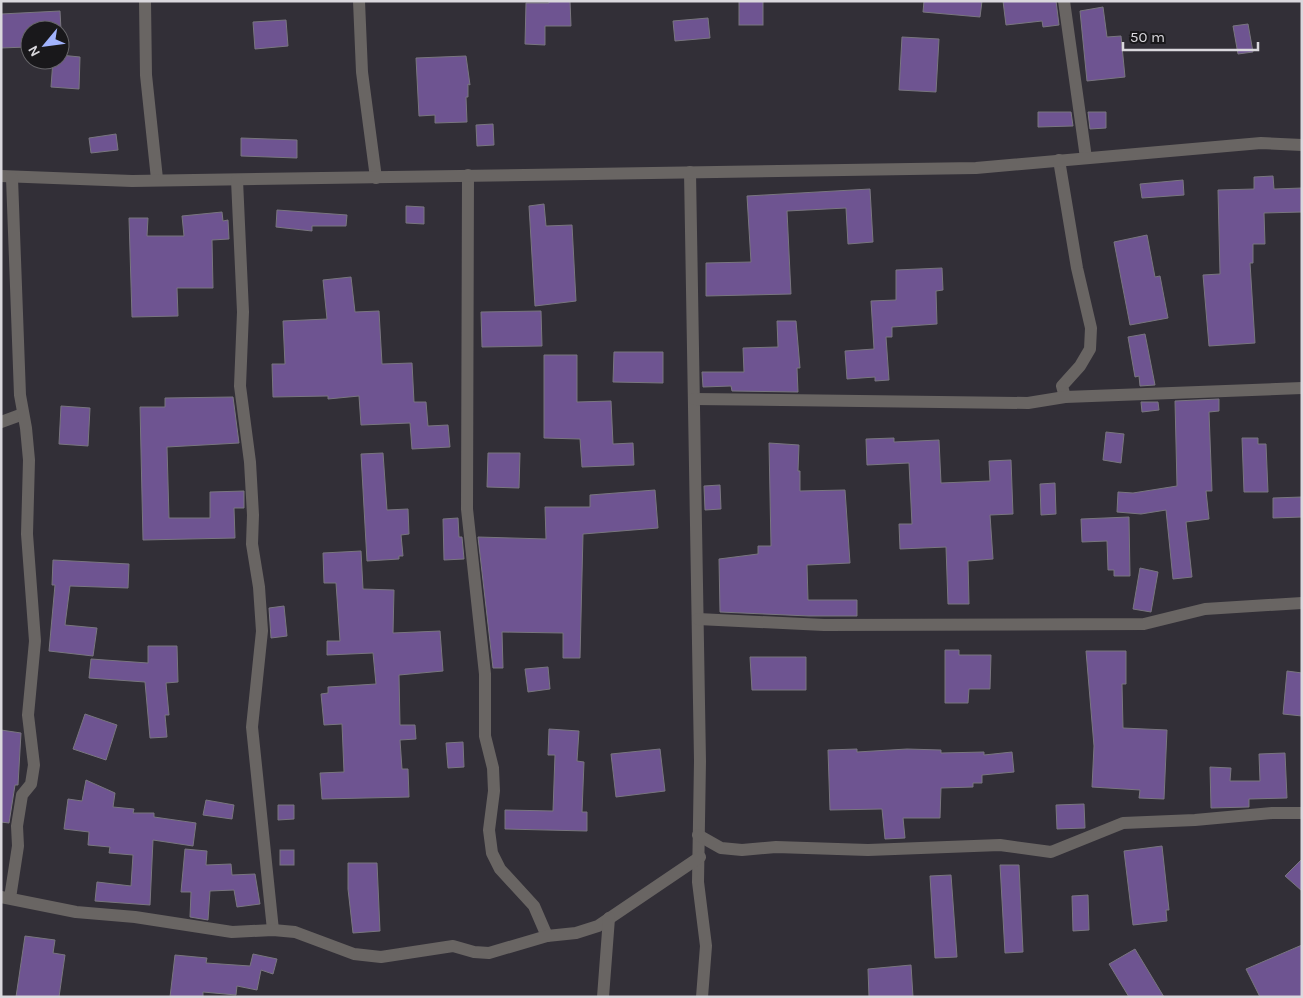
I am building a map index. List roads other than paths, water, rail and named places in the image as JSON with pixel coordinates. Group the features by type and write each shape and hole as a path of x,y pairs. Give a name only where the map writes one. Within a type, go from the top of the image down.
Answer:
{"street":[{"path":"145,1 146,75 157,179"},
{"path":"359,1 362,72 376,178"},
{"path":"1064,1 1086,158"},
{"path":"700,857 598,926 576,933 547,936 490,953 474,952 453,946 380,957 354,954 295,932 273,930 232,932 135,916 76,912 6,898 18,846 17,826 22,795 31,784 34,765 28,715 35,641 27,534 29,460 20,396 7,177 132,181 157,179 237,180 976,168 1261,143 1302,145"},
{"path":"1059,160 1077,268 1091,328 1090,350 1080,366 1062,386 1064,397"},
{"path":"690,172 700,761 698,835 700,857 698,882 706,946 702,997"},
{"path":"468,175 467,509 485,674 485,736 493,768 494,791 489,830 492,853 500,869 534,906 547,936"},
{"path":"237,180 243,312 240,386 250,462 252,544 260,587 262,631 252,727 273,930"},
{"path":"694,399 1028,403 1064,397 1302,388"},
{"path":"1,422 23,414"},
{"path":"698,619 824,624 1144,624 1205,609 1302,603"},
{"path":"698,835 721,848 742,850 776,847 868,850 1000,845 1051,852 1123,823 1302,813"},
{"path":"603,997 609,918"}]}
